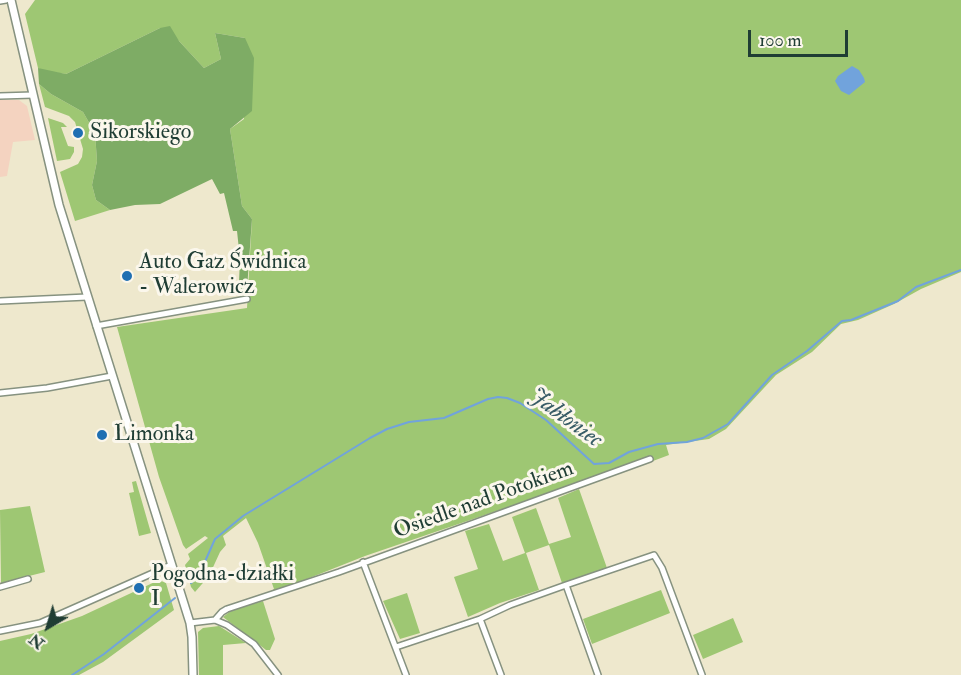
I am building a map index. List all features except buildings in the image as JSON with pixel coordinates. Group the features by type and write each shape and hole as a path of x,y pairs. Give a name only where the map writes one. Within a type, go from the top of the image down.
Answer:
{"street":[{"path":"0,1 6,0"},
{"path":"11,0 59,205 85,297 190,623 193,675"},
{"path":"0,96 33,95"},
{"path":"0,301 85,297"},
{"path":"96,326 247,299"},
{"path":"0,393 47,388 112,376"},
{"name":"Osiedle nad Potokiem","path":"215,620 227,609 264,598 650,459"},
{"path":"396,647 480,619 510,605 654,555 662,568 702,675"},
{"path":"363,562 406,675"},
{"path":"0,631 40,623 171,565"},
{"path":"0,586 28,579"},
{"path":"566,585 598,675"},
{"path":"480,619 501,675"},
{"path":"190,623 215,620 227,625 254,644 278,675"}],"shaded area":[{"path":"0,100 19,100 27,106 35,140 13,142 7,176 0,177"}],"green space":[{"path":"35,0 961,0 961,272 858,320 841,324 812,352 776,375 726,429 709,439 666,445 669,455 653,461 650,456 590,479 365,556 264,596 274,589 258,543 246,518 223,536 226,545 220,552 209,576 195,592 191,587 185,565 190,559 188,554 208,538 205,536 186,549 183,545 159,477 117,327 247,308 252,219 242,206 230,129 244,119 245,38 215,33 221,59 204,68 179,41 160,28 66,74 44,71 38,68 25,14"},
{"path":"170,26 179,41 204,68 221,59 215,33 245,38 254,58 252,111 230,129 242,206 252,219 247,289 241,289 239,283 240,259 237,231 233,231 224,193 220,194 212,179 160,204 135,205 110,210 96,200 92,185 97,161 95,133 83,112 51,94 39,84 38,68 66,74 160,28"},
{"path":"39,84 51,94 83,112 95,133 97,161 92,185 96,200 110,210 75,221 60,172 78,164 83,149 75,122 69,116 45,107"},
{"path":"48,118 63,123 67,127 61,127 68,146 74,147 70,159 57,161"},
{"path":"136,481 151,533 139,536 129,493 134,492 132,482"},
{"path":"579,489 607,568 562,583 549,545 526,553 539,590 468,617 454,577 478,569 465,531 489,524 503,561 525,553 512,517 536,508 549,544 571,537 558,498"},
{"path":"30,506 45,572 1,583 0,510"},
{"path":"159,580 166,583 174,610 103,662 79,675 0,675 0,641 31,634 82,616"},
{"path":"661,590 670,613 592,644 583,619"},
{"path":"407,593 420,633 400,639 383,601"},
{"path":"263,601 275,639 270,650 266,650 223,617 232,610"},
{"path":"733,618 743,642 703,659 693,635"},
{"path":"219,626 246,643 223,645 223,675 199,675 198,632 203,628"}],"water":[{"path":"852,66 859,70 865,82 849,95 841,91 835,81"}],"waterway":[{"name":"Jabłoniec","path":"191,583 199,575 215,539 243,516 387,429 409,422 444,418 498,397 520,403 546,420 594,464 609,463 629,452 658,444 687,442 703,438 728,424 772,375 807,351 842,321 851,320 898,301 916,287 961,270"},
{"name":"Jabłoniec","path":"72,675 104,654 175,598"}],"place":[{"name":"Sikorskiego","path":"78,133"},
{"name":"Auto Gaz Świdnica - Walerowicz","path":"127,276"},
{"name":"Limonka","path":"102,435"},
{"name":"Pogodna-działki I","path":"139,588"}]}
